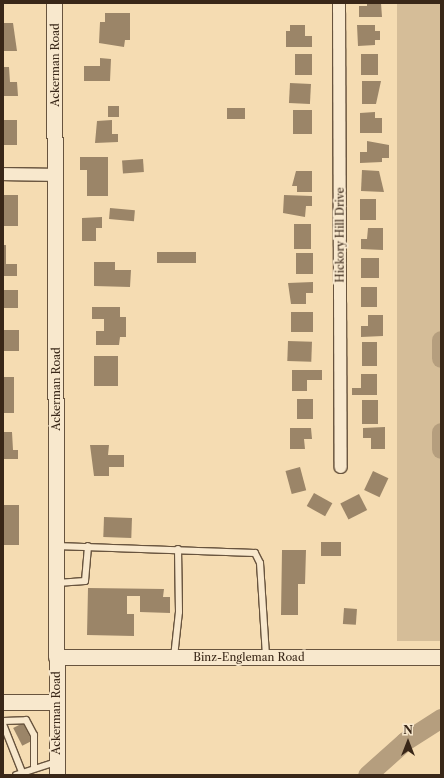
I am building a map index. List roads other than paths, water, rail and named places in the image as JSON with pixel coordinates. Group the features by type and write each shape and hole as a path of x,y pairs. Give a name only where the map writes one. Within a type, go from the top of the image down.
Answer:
{"street":[{"name":"Ackerman Road","path":"54,3 57,769"},
{"name":"Hickory Hill Drive","path":"339,3 340,467"},
{"path":"3,174 55,175"},
{"name":"Binz-Engleman Road","path":"56,657 441,657"},
{"path":"3,702 56,702"}],"lane":[{"path":"56,546 178,549 255,553 260,563 266,657"},
{"path":"56,583 85,581 88,546"},
{"path":"174,657 179,612 178,549"},
{"path":"34,766 34,735 26,720 3,723 19,773 34,766 57,769"}],"waterway":[{"path":"441,340 441,358"},
{"path":"441,432 441,449"},
{"path":"367,775 405,741 441,718"}]}
